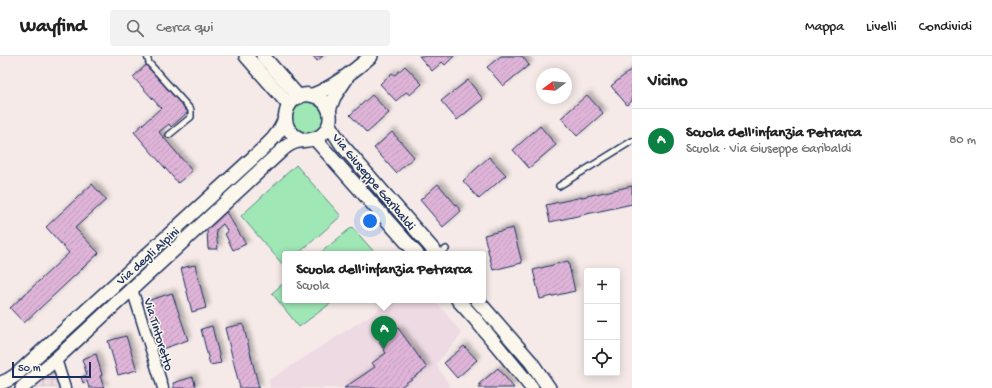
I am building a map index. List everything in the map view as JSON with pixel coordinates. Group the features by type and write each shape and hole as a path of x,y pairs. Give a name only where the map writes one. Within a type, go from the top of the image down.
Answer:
{"street":[{"path":"246,56 294,101"},
{"path":"263,56 294,101"},
{"path":"313,96 337,83 371,56"},
{"path":"329,110 337,93 351,73"},
{"path":"22,388 56,359 280,152 290,144 309,139 323,134 329,125 329,110 323,101 313,96 306,95 294,101 286,111 285,118 290,132 296,136 309,139"},
{"name":"Via degli Alpini","path":"3,384 16,375 256,155 276,135 283,126 285,118"},
{"name":"Via Giuseppe Garibaldi","path":"329,125 342,145 440,251"},
{"name":"Via Giuseppe Garibaldi","path":"309,139 414,251"},
{"name":"Via Tintoretto","path":"132,289 163,388"},
{"path":"461,303 532,388"},
{"path":"480,303 531,362 549,388"},
{"path":"56,359 65,388"}],"lane":[{"path":"147,56 149,63 191,110 191,117 169,136"},
{"path":"559,186 632,142"}],"shaded area":[{"path":"389,303 437,303 462,334 436,364 451,388 270,388 269,380"},
{"path":"55,362 63,388 25,388"}],"green space":[{"path":"304,101 310,101 320,108 323,117 322,123 316,130 310,133 304,133 294,126 291,120 291,114 298,104"},
{"path":"296,165 341,216 301,251 282,251 282,264 241,216"},
{"path":"352,227 373,251 323,251"},
{"path":"282,285 282,303 331,303 299,327 272,293"}],"building":[{"path":"313,56 323,56 317,61"},
{"path":"419,56 454,56 445,65 442,62 432,71"},
{"path":"501,56 522,56 529,65 503,86 487,67"},
{"path":"146,65 188,112 171,127 169,124 159,132 192,171 178,183 134,132 161,108 133,77"},
{"path":"405,66 422,84 410,95 406,92 396,101 380,84 392,73 395,75"},
{"path":"632,69 632,101 627,105 611,86"},
{"path":"468,80 483,99 457,120 441,101"},
{"path":"372,95 389,113 367,133 350,115"},
{"path":"587,95 603,113 577,136 561,118"},
{"path":"540,126 556,145 529,168 513,150"},
{"path":"392,132 414,157 396,173 374,148"},
{"path":"489,157 506,175 479,199 463,181"},
{"path":"92,184 106,200 75,228 99,253 24,323 10,308 69,253 46,227"},
{"path":"438,184 461,211 443,227 420,200"},
{"path":"632,186 632,204 550,222 546,205"},
{"path":"226,212 246,244 233,250 225,234 228,232 223,224 216,230 218,249 208,249 207,230"},
{"path":"513,228 522,263 493,270 484,235"},
{"path":"568,261 575,291 540,299 533,270"},
{"path":"195,265 206,308 192,312 181,268"},
{"path":"172,293 188,340 162,349 147,301"},
{"path":"243,324 259,388 240,388 225,328"},
{"path":"212,326 221,363 210,365 201,329"},
{"path":"398,328 427,368 399,388 344,388 375,367 372,363 386,353 379,342"},
{"path":"126,336 137,370 118,375 108,341"},
{"path":"464,346 477,360 457,378 444,363"},
{"path":"96,354 104,388 89,388 87,381 83,383 81,377 87,375 82,359"},
{"path":"498,368 514,388 479,388 481,385 479,384"},
{"path":"193,377 196,388 174,388 173,383"}],"place":[{"name":"Scuola dell'infanzia Petrarca","path":"384,349"}]}
